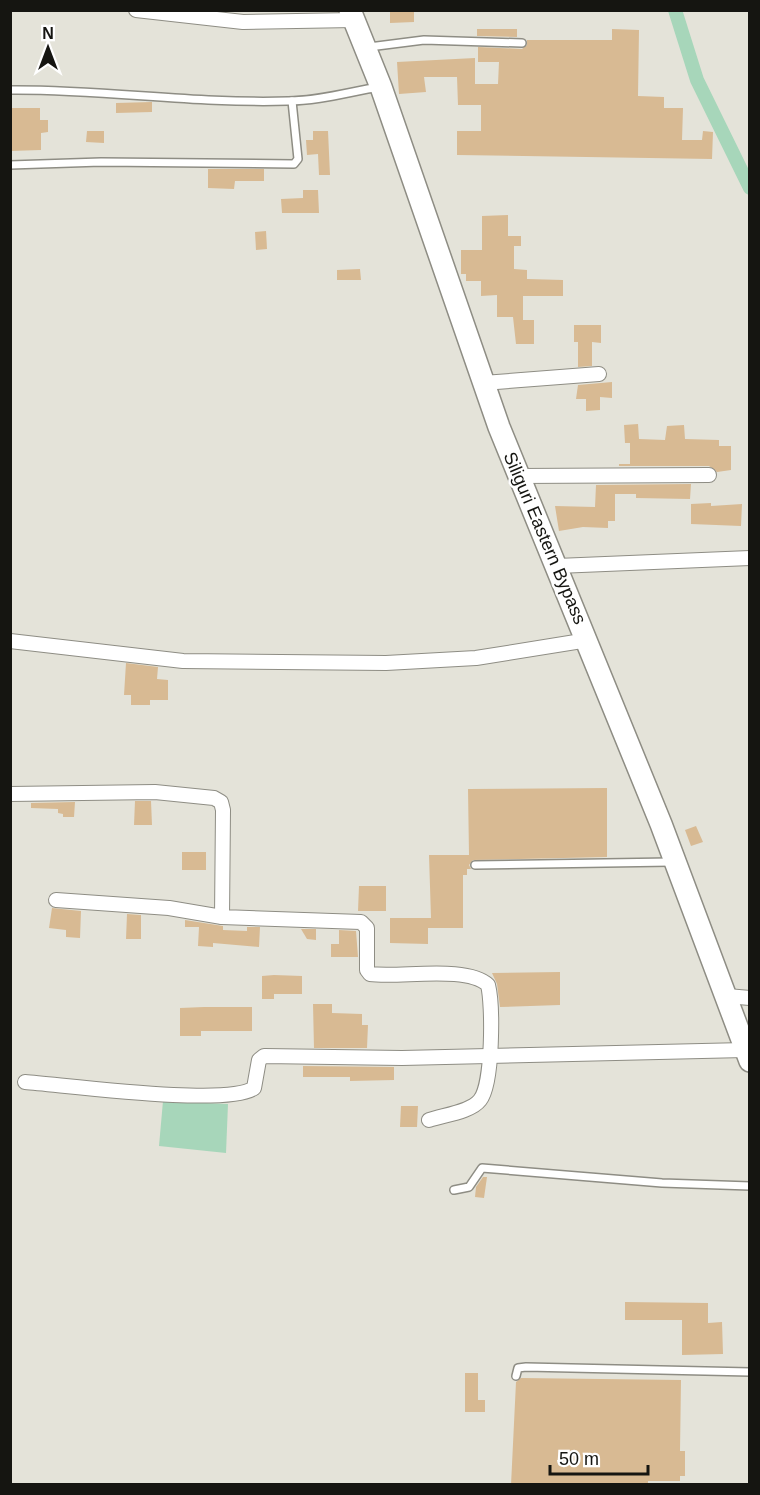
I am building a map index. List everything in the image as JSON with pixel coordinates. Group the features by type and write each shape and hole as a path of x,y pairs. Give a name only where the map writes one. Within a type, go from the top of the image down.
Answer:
{"main road":[{"name":"Siliguri Eastern Bypass","path":"352,15 367,47 483,383 518,476 588,640 676,862 727,996 747,1056"}],"street":[{"path":"136,10 243,22 352,15"},
{"path":"483,383 600,374"},
{"path":"518,476 709,475"},
{"path":"557,566 750,558"},
{"path":"10,641 183,662 386,663 476,658 588,640"},
{"path":"10,794 155,792 218,800 223,810 222,916"},
{"path":"56,900 160,907 222,916 361,922 367,928 367,970 370,974 462,976 482,980 488,985 490,994 490,1055 485,1090 479,1101 429,1120"},
{"path":"727,996 750,999"},
{"path":"26,1082 189,1096 235,1095 254,1088 259,1060 264,1056 402,1058 490,1055 747,1056"}],"lane":[{"path":"367,47 424,40 522,43"},
{"path":"10,90 147,94 245,102 292,101 381,87"},
{"path":"10,165 101,162 294,164 298,159 292,101"},
{"path":"475,865 676,862"},
{"path":"454,1190 469,1187 482,1168 662,1184 750,1186"},
{"path":"516,1376 518,1368 526,1367 750,1372"}],"shaded area":[{"path":"163,1101 228,1104 226,1153 159,1146"}],"building":[{"path":"390,10 414,10 414,22 390,23"},
{"path":"477,29 517,29 517,37 477,36"},
{"path":"612,29 639,30 638,96 664,97 664,108 683,108 682,140 702,140 703,131 713,132 712,159 457,155 457,131 481,131 481,105 458,105 457,77 424,77 426,92 399,94 397,62 475,58 475,84 498,84 499,62 478,62 478,47 522,49 527,45 527,40 612,40"},
{"path":"152,102 152,112 116,113 116,103"},
{"path":"10,108 40,108 40,120 48,120 48,132 41,133 41,150 10,151"},
{"path":"87,131 104,131 104,143 86,142"},
{"path":"313,131 328,131 330,175 319,175 318,154 307,155 306,140 313,140"},
{"path":"208,169 264,169 264,181 235,181 234,189 208,188"},
{"path":"303,190 318,190 319,213 282,213 281,199 303,198"},
{"path":"508,215 508,236 521,236 521,246 514,246 514,269 527,270 527,279 563,280 563,296 523,296 523,320 534,320 534,344 516,344 513,317 497,317 497,295 481,296 481,281 466,281 466,274 461,274 461,250 482,250 482,216"},
{"path":"266,231 267,249 256,250 255,232"},
{"path":"360,269 361,280 337,280 337,270"},
{"path":"574,325 601,325 601,343 592,342 592,366 578,367 578,342 574,342"},
{"path":"612,382 612,398 600,397 600,410 586,411 586,399 576,399 578,385"},
{"path":"638,424 639,439 665,440 667,426 684,425 685,439 719,440 719,446 731,446 731,470 717,472 709,466 619,466 619,464 630,464 630,443 625,443 624,425"},
{"path":"691,484 690,499 636,498 636,494 615,494 615,521 608,521 608,528 583,527 559,531 555,506 595,507 596,485"},
{"path":"711,503 711,506 742,504 741,526 691,524 691,504"},
{"path":"126,663 158,667 157,679 168,680 168,700 150,700 150,705 131,705 131,695 124,695"},
{"path":"607,788 607,857 473,860 469,865 471,869 467,869 467,875 463,875 463,928 428,928 428,944 390,943 390,918 431,918 429,855 469,855 468,789"},
{"path":"135,801 151,801 152,825 134,825"},
{"path":"75,802 74,817 63,817 63,814 58,813 58,809 31,808 31,803"},
{"path":"696,826 703,842 691,846 685,830"},
{"path":"182,852 206,852 206,870 182,870"},
{"path":"359,886 386,886 386,911 358,911"},
{"path":"52,908 81,911 80,938 66,937 66,930 49,928"},
{"path":"127,914 141,915 141,939 126,939"},
{"path":"185,920 223,926 223,930 247,931 247,927 260,927 259,947 213,943 213,947 198,946 199,927 185,927"},
{"path":"301,929 316,929 316,940 307,939"},
{"path":"339,930 356,931 358,957 331,957 331,944 339,944"},
{"path":"560,972 560,1005 500,1007 497,984 492,973"},
{"path":"262,976 302,976 302,994 274,994 274,999 262,999"},
{"path":"313,1004 332,1004 332,1013 362,1014 362,1025 368,1025 367,1048 314,1048"},
{"path":"252,1007 252,1031 201,1031 201,1036 180,1036 180,1008"},
{"path":"303,1066 394,1067 394,1080 350,1081 350,1077 303,1077"},
{"path":"401,1106 418,1106 417,1127 400,1127"},
{"path":"483,1177 487,1177 484,1198 475,1197 476,1187"},
{"path":"625,1302 708,1303 708,1323 722,1322 723,1354 682,1355 682,1320 625,1320"},
{"path":"465,1373 478,1373 478,1400 485,1400 485,1412 465,1412"},
{"path":"521,1378 681,1380 680,1451 685,1451 685,1476 680,1476 680,1481 648,1481 648,1485 511,1485 516,1382"}],"waterway":[{"path":"675,10 697,80 750,188"}]}
